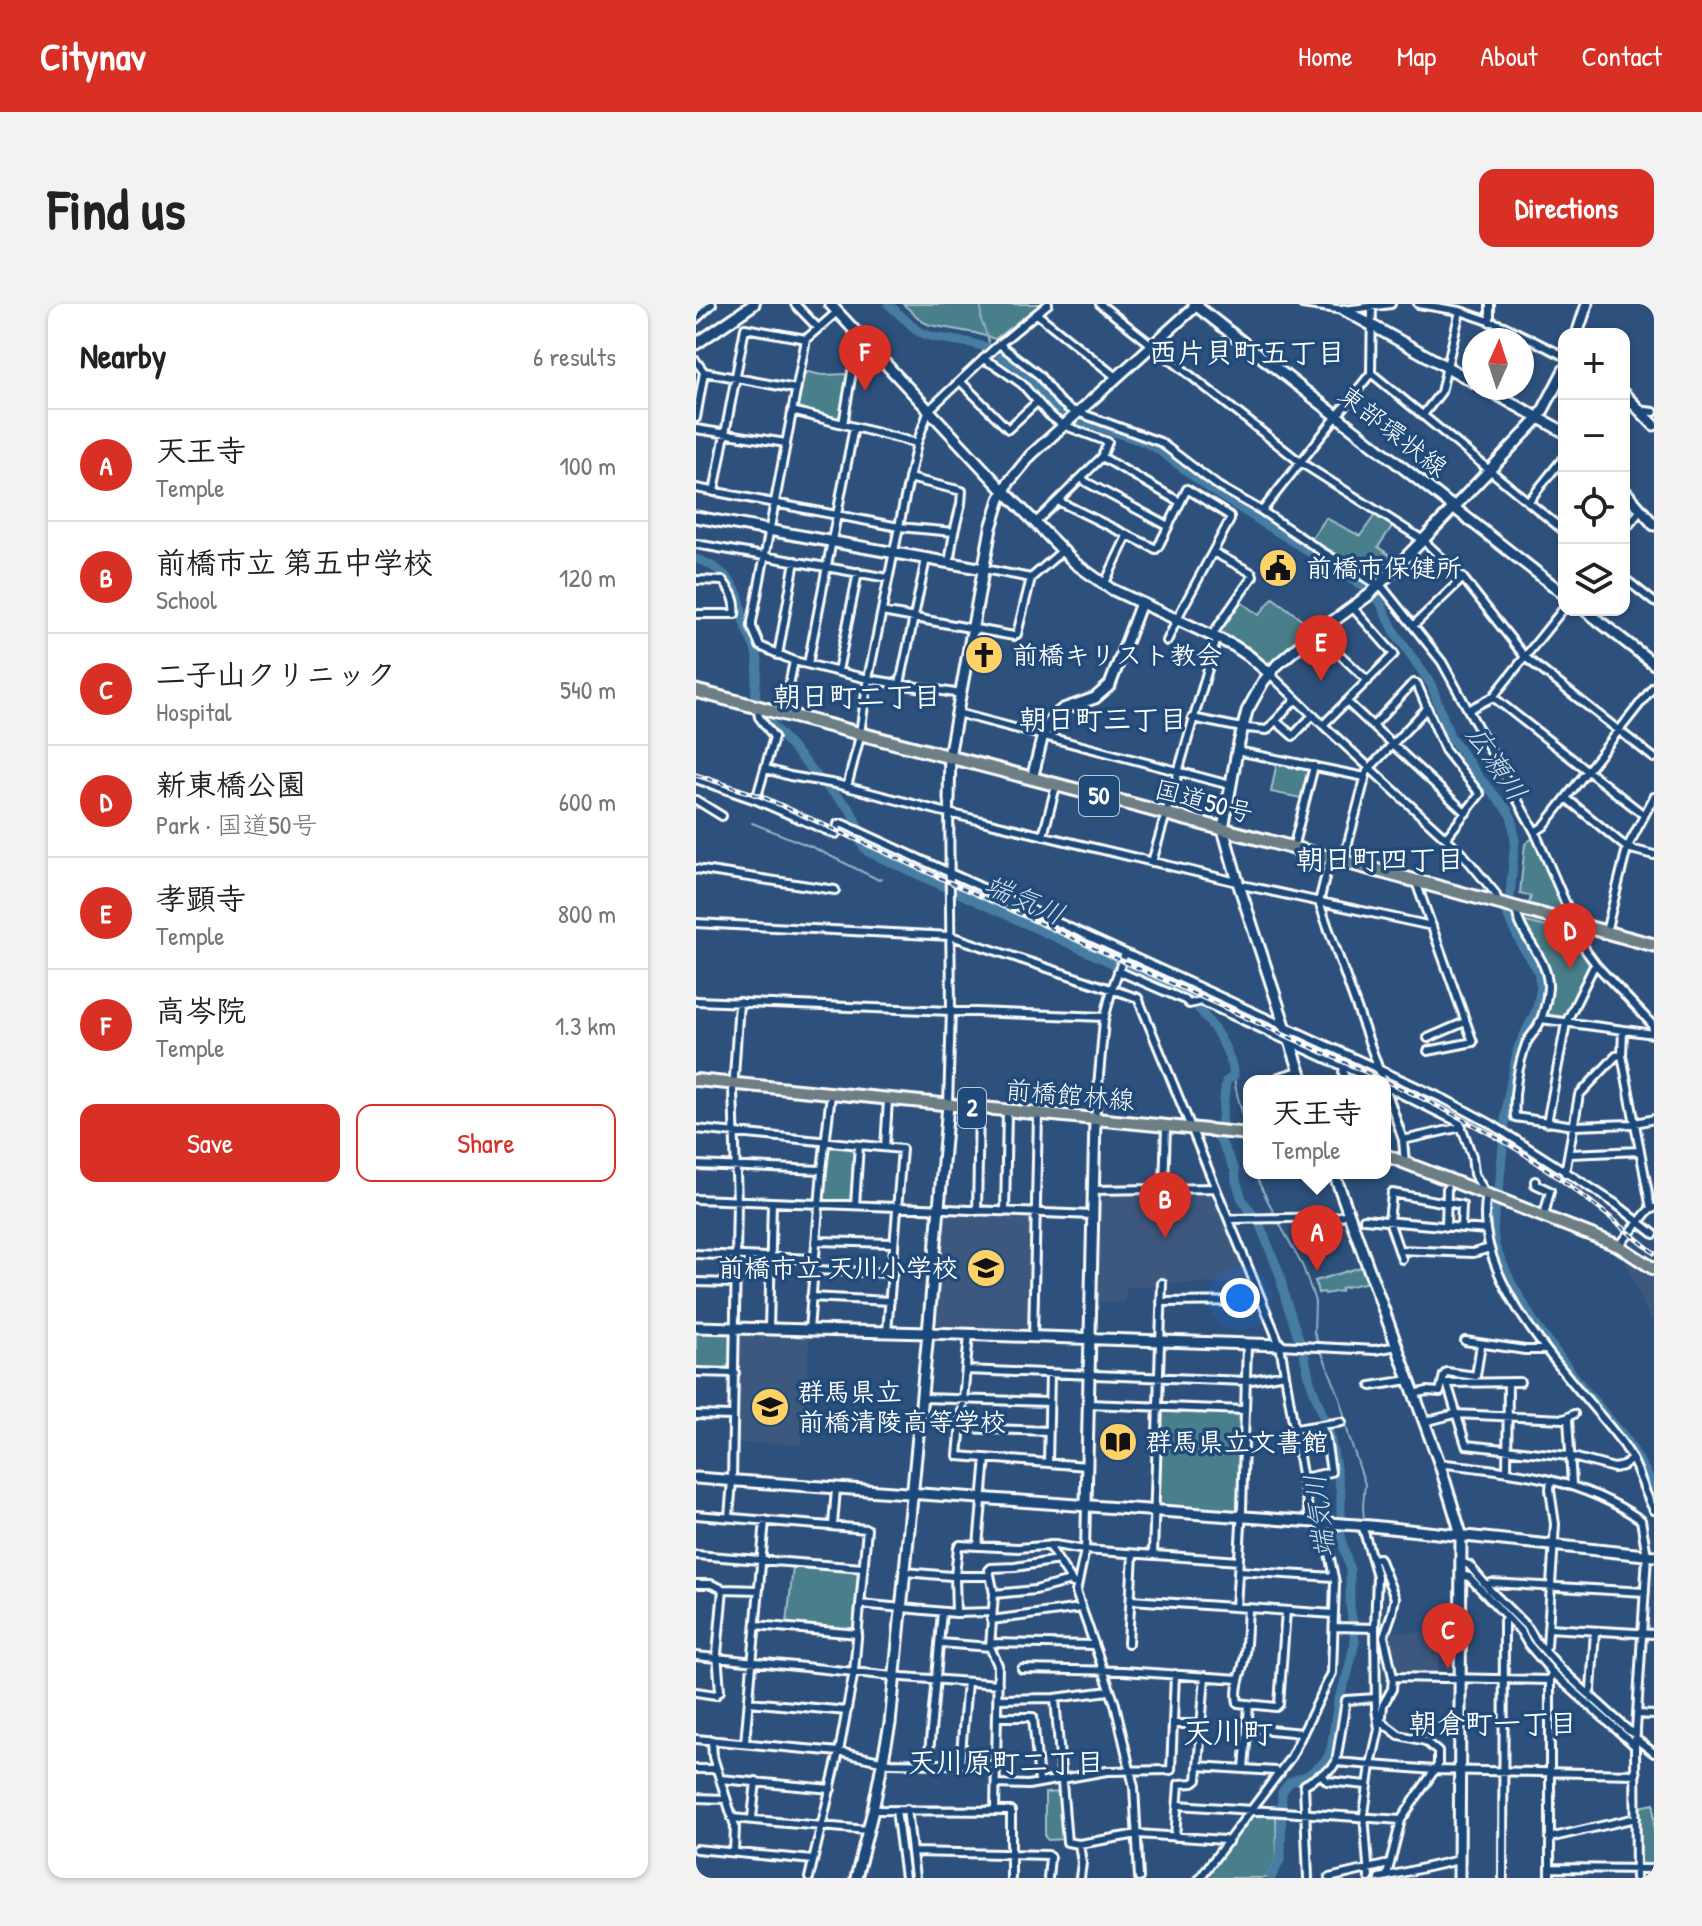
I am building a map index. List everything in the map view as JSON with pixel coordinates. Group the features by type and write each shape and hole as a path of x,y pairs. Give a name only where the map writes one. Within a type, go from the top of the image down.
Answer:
{"highway":[{"name":"国道50号","path":"696,691 1654,945"}],"main road":[{"name":"前橋館林線","path":"696,1080 1243,1133"},
{"path":"1391,1157 1619,1246 1654,1269"}],"street":[{"path":"696,319 712,304"},
{"path":"696,344 754,304"},
{"path":"795,304 818,328"},
{"path":"847,787 859,740 868,679 909,478 929,410 997,346 1048,304"},
{"path":"1100,304 1300,462 1423,540 1463,578 1525,657 1654,758"},
{"path":"856,1878 883,1762 896,1676 948,1105 951,1010 949,757 993,520 1004,491 1018,469 1196,304"},
{"name":"東部環状線","path":"1196,304 1558,589"},
{"path":"1302,304 1344,310 1391,304"},
{"path":"1418,304 1460,311 1504,326 1558,353"},
{"path":"1490,304 1490,322"},
{"path":"1579,328 1587,304"},
{"path":"1262,511 1371,373 1372,306"},
{"path":"961,694 868,679 794,661 760,646 752,627 806,339 834,308 1062,551 1104,585 1215,636 1249,656 1470,861 1500,904"},
{"path":"1344,310 1462,375"},
{"path":"1423,415 1440,394 1460,311"},
{"path":"1037,314 1116,377"},
{"path":"736,316 745,328 806,339"},
{"path":"714,492 745,328"},
{"path":"997,346 1039,375 1071,418 1108,443 1102,457 1035,523"},
{"path":"843,424 852,372 874,351"},
{"path":"986,356 1022,384 1049,415 1160,442 1215,484 1262,511 1374,589 1414,625 1442,662 1535,832 1586,951 1651,1023 1654,1033 1541,1019"},
{"path":"696,361 704,372 796,389"},
{"path":"696,418 704,372"},
{"path":"1371,373 1558,526"},
{"path":"960,381 1008,429 1037,402"},
{"path":"1302,1075 1223,829 1242,727 1254,697 1269,673 1353,608 1423,540 1539,418 1558,382"},
{"path":"1630,398 1651,410 1654,425"},
{"path":"1507,400 1558,429"},
{"path":"792,411 917,443"},
{"path":"808,664 854,427"},
{"path":"696,429 786,443"},
{"path":"1102,457 1180,502"},
{"path":"1528,502 1558,464"},
{"path":"909,478 962,491 949,563"},
{"path":"1082,478 1168,526"},
{"path":"696,488 899,527 954,532"},
{"path":"1058,501 1157,549 1188,489 1230,516 1167,641"},
{"path":"1630,497 1654,525"},
{"path":"1630,524 1641,510"},
{"path":"696,517 1031,578"},
{"path":"1104,585 1127,536"},
{"path":"696,544 888,578"},
{"path":"882,612 1014,636 1031,578 1062,551"},
{"path":"1152,862 1215,636 1253,576 1213,552"},
{"path":"900,684 926,559"},
{"path":"778,655 795,561"},
{"path":"838,671 858,572"},
{"path":"1414,625 1463,578"},
{"path":"696,580 723,581 733,596 736,610 735,614 696,614"},
{"path":"1630,583 1654,602"},
{"path":"1032,779 1043,735 1052,718 1063,709 1095,698 1110,685 1141,603"},
{"path":"1323,725 1393,657 1394,653 1353,608"},
{"path":"1468,710 1493,697 1558,616"},
{"path":"1593,616 1654,664"},
{"path":"1318,634 1368,681"},
{"path":"783,714 794,661"},
{"path":"1373,726 1414,683 1418,686 1445,750 1480,794 1446,838"},
{"path":"1535,832 1544,826 1654,686"},
{"path":"1493,697 1644,815"},
{"path":"1192,718 1267,730 1296,699"},
{"path":"1347,702 1466,813"},
{"path":"756,800 774,735 759,717 757,707"},
{"path":"1343,862 1367,771 1427,708"},
{"path":"957,713 1230,785"},
{"path":"1277,722 1293,736 1313,715"},
{"path":"1237,751 1365,777"},
{"path":"1293,848 1314,766"},
{"path":"766,769 1319,902 1432,926"},
{"path":"696,779 836,834 838,824 843,824 1452,1103 1616,1204 1654,1234"},
{"path":"1043,836 1056,786"},
{"path":"1606,933 1627,848 1654,797"},
{"path":"1566,798 1627,848 1654,855"},
{"path":"696,800 722,816"},
{"path":"1330,858 1319,902 1380,1075"},
{"path":"696,869 835,890"},
{"path":"1415,882 1473,1042 1428,1051"},
{"path":"1515,909 1543,962 1548,990 1541,1019 1524,1051 1514,1115 1518,1119 1574,1126 1654,1119"},
{"path":"696,923 951,936 1138,998 1280,1345 1310,1521"},
{"path":"1074,1583 1085,1550 1095,1120 1105,1017 1125,953"},
{"path":"1547,1123 1566,1023 1593,968 1597,966"},
{"path":"1120,967 1194,1003 1362,1075"},
{"path":"696,1001 1105,1017"},
{"path":"729,1517 737,1256 733,1084 739,1002"},
{"path":"1428,1038 1465,1022"},
{"path":"1619,1246 1652,1208 1622,1055 1623,1030"},
{"path":"1565,1173 1579,1095 1616,1056 1622,1055"},
{"path":"1344,1067 1344,1075"},
{"path":"1391,1088 1456,1120 1462,1127 1472,1156 1474,1174 1491,1196 1484,1214 1486,1230 1495,1264 1504,1283 1545,1350 1625,1446 1654,1510"},
{"path":"809,1330 831,1094"},
{"path":"885,1147 888,1100"},
{"path":"1452,1103 1456,1120"},
{"path":"1391,1104 1403,1140 1405,1163"},
{"path":"977,1211 979,1108"},
{"path":"1005,1212 1007,1111"},
{"path":"1033,1337 1038,1114"},
{"path":"1391,1119 1396,1117"},
{"path":"1164,1189 1166,1126"},
{"path":"1403,1140 1462,1127"},
{"path":"696,1129 901,1149 887,1332"},
{"path":"855,1205 859,1145"},
{"path":"1570,1154 1640,1151"},
{"path":"696,1165 822,1170"},
{"path":"1336,1179 1440,1465 1461,1534 1459,1878"},
{"path":"1535,1181 1535,1184 1552,1192 1544,1216"},
{"path":"1092,1190 1216,1188"},
{"path":"1446,1227 1447,1188"},
{"path":"1402,1259 1389,1221 1392,1193 1462,1205 1461,1228"},
{"path":"696,1199 1093,1215"},
{"path":"769,1329 772,1202"},
{"path":"1229,1219 1337,1217 1348,1214"},
{"path":"1364,1219 1486,1230"},
{"path":"816,1241 894,1243"},
{"path":"1399,1250 1473,1253 1490,1248"},
{"path":"696,1254 814,1259"},
{"path":"814,1270 893,1273"},
{"path":"696,1282 736,1283"},
{"path":"1153,1555 1162,1283"},
{"path":"811,1297 890,1301"},
{"path":"1161,1302 1262,1301"},
{"path":"696,1327 1375,1350 1397,1346"},
{"path":"969,1334 958,1456 1087,1466"},
{"path":"1465,1341 1545,1350"},
{"path":"1236,1607 1247,1344"},
{"path":"1414,1394 1440,1392 1447,1372 1476,1376 1481,1344"},
{"path":"966,1370 1246,1381 1285,1374"},
{"path":"696,1372 735,1373"},
{"path":"1048,1463 1050,1374"},
{"path":"1371,1386 1409,1380"},
{"path":"1520,1382 1447,1383 1466,1445 1569,1456 1614,1468 1632,1459"},
{"path":"1507,1471 1508,1383"},
{"path":"922,1398 1049,1402"},
{"path":"1088,1404 1245,1410"},
{"path":"1424,1422 1455,1414 1571,1416 1569,1456 1572,1485"},
{"path":"696,1415 733,1416"},
{"path":"1295,1429 1342,1422"},
{"path":"1303,1478 1331,1472 1321,1425"},
{"path":"960,1428 1048,1431"},
{"path":"978,1546 986,1458"},
{"path":"1440,1465 1507,1471 1572,1485 1600,1495 1640,1519 1651,1556 1645,1592 1637,1714 1636,1878"},
{"path":"696,1478 1362,1525 1651,1556"},
{"path":"1544,1649 1547,1646 1554,1545 1551,1480"},
{"path":"833,1525 836,1489"},
{"path":"696,1515 867,1529 854,1671 831,1789 809,1878"},
{"path":"745,1743 765,1520"},
{"path":"1200,1878 1291,1757 1332,1673 1334,1577 1323,1522"},
{"path":"1362,1525 1377,1576 1375,1628 1379,1729 1367,1785 1364,1818 1369,1874"},
{"path":"956,1613 958,1545 1021,1548 1050,1545 1239,1561"},
{"path":"1050,1545 1074,1583 1115,1704 1135,1792 1139,1878"},
{"path":"1128,1643 1133,1554"},
{"path":"696,1555 863,1568"},
{"path":"1372,1559 1379,1558 1395,1595 1383,1638 1393,1677 1392,1686 1379,1714"},
{"path":"995,1810 998,1663 991,1645 994,1594 989,1570 1058,1560"},
{"path":"1461,1562 1469,1565 1528,1628 1561,1669 1636,1740"},
{"path":"1238,1571 1334,1577"},
{"path":"905,1572 990,1576"},
{"path":"1461,1575 1469,1577 1521,1632 1551,1676 1654,1753"},
{"path":"994,1594 1074,1583"},
{"path":"696,1584 711,1584 723,1589 759,1590"},
{"path":"1486,1585 1645,1592"},
{"path":"696,1692 719,1693 717,1658 723,1589"},
{"path":"1131,1600 1334,1614"},
{"path":"860,1604 991,1616 1081,1608"},
{"path":"1248,1608 1245,1656 1237,1702 1249,1705 1276,1707 1279,1704 1286,1611"},
{"path":"928,1764 942,1612"},
{"path":"1503,1878 1506,1618"},
{"path":"756,1625 858,1634"},
{"path":"1334,1627 1375,1628"},
{"path":"1548,1628 1654,1634"},
{"path":"1589,1694 1595,1631"},
{"path":"940,1643 1094,1645"},
{"path":"696,1656 998,1684"},
{"path":"1022,1669 1239,1679"},
{"path":"996,1784 1028,1785 1107,1771 1171,1770 1175,1674"},
{"path":"1175,1837 1179,1784 1196,1782 1205,1676"},
{"path":"1393,1677 1504,1679 1551,1676"},
{"path":"1550,1878 1551,1676"},
{"path":"960,1765 967,1682"},
{"path":"998,1699 1055,1698 1109,1691"},
{"path":"1055,1698 1067,1842 1079,1844 1138,1834 1228,1842"},
{"path":"1308,1878 1304,1785 1332,1768 1336,1762 1346,1700 1376,1698"},
{"path":"749,1702 847,1711"},
{"path":"1244,1769 1249,1705"},
{"path":"1379,1714 1399,1735 1425,1741 1437,1750 1439,1759 1401,1820 1393,1856 1382,1877"},
{"path":"1637,1714 1654,1715"},
{"path":"997,1717 1033,1717 1039,1782"},
{"path":"1173,1724 1201,1724"},
{"path":"1247,1728 1303,1733"},
{"path":"696,1739 839,1752 883,1762 996,1765"},
{"path":"712,1740 712,1755 736,1833 734,1852"},
{"path":"1336,1762 1434,1770 1636,1774"},
{"path":"1198,1766 1280,1773"},
{"path":"696,1769 716,1769"},
{"path":"1322,1775 1327,1781 1367,1785"},
{"path":"720,1779 831,1789"},
{"path":"752,1818 756,1781"},
{"path":"696,1798 726,1799"},
{"path":"1178,1805 1401,1820"},
{"path":"907,1809 915,1878"},
{"path":"873,1810 1012,1812 1011,1878"},
{"path":"896,1810 905,1878"},
{"path":"732,1818 867,1830"},
{"path":"1549,1838 1636,1818"},
{"path":"1079,1844 1082,1863 1080,1878"},
{"path":"696,1849 813,1860"},
{"path":"912,1852 1050,1856 1048,1878"},
{"path":"1382,1877 1459,1860"},
{"path":"1329,1878 1369,1874 1389,1864"},
{"path":"1550,1868 1654,1869"}],"shaded area":[{"path":"1097,1193 1215,1193 1252,1284 1160,1283 1160,1287 1127,1287 1125,1302 1096,1302"},
{"name":"前橋市立 天川小学校","path":"945,1211 1033,1216 1030,1330 939,1326 935,1321"},
{"path":"1622,1254 1654,1275 1654,1322 1650,1319"},
{"name":"群馬県立 前橋清陵高等学校","path":"696,1327 810,1331 802,1444 734,1443 737,1371 696,1370"},
{"path":"1390,1632 1455,1633 1456,1655 1440,1655 1438,1668 1441,1677 1394,1675 1386,1639"}],"green space":[{"path":"903,304 1041,304 995,339 930,325"},
{"path":"804,374 847,374 850,377 842,419 797,408"},
{"path":"1375,515 1393,525 1378,547 1394,558 1380,576 1374,576 1311,540 1326,518 1360,536"},
{"path":"1273,598 1315,629 1274,662 1266,662 1249,647 1218,631 1238,600 1259,615"},
{"path":"1277,762 1311,770 1304,797 1271,792"},
{"path":"1534,837 1567,913 1529,904 1531,896 1520,893 1525,844"},
{"path":"1523,921 1574,934 1593,965 1563,1021 1545,1018 1551,983 1549,971"},
{"path":"827,1146 856,1148 851,1202 825,1202 822,1199"},
{"path":"1364,1266 1369,1282 1341,1288 1341,1291 1318,1293 1315,1281"},
{"path":"696,1331 732,1332 729,1364 725,1368 696,1369"},
{"path":"1158,1407 1245,1410 1242,1517 1156,1511"},
{"path":"795,1565 858,1570 855,1629 852,1632 790,1626 787,1623"},
{"path":"1061,1792 1064,1839 1048,1840 1045,1837 1045,1793"},
{"path":"1654,1804 1654,1866 1641,1866 1639,1807"},
{"path":"1252,1813 1276,1815 1277,1858 1267,1878 1203,1878"}],"waterway":[{"name":"広瀬川","path":"696,310 702,304"},
{"name":"広瀬川","path":"888,304 919,332 989,348 1026,373 1063,413 1156,448 1216,493 1374,593 1380,602 1396,634 1431,684 1450,736 1512,819 1515,840 1508,917 1538,971 1541,988 1536,1011 1518,1048 1507,1100 1494,1217 1496,1249 1537,1327 1627,1440 1654,1486"},
{"path":"981,304 981,320 989,348"},
{"name":"端気川","path":"696,559 721,572 738,595 758,661 756,698"},
{"name":"端気川","path":"765,717 850,809 862,845 868,852 1189,998 1218,1034 1232,1065 1234,1076 1226,1081 1221,1127"},
{"path":"696,808 701,807"},
{"path":"752,823 881,879"},
{"path":"1234,1076 1243,1117"},
{"name":"端気川","path":"1220,1140 1235,1170 1242,1199 1260,1225 1280,1275 1310,1381 1329,1431 1341,1494 1341,1538 1350,1570 1355,1642 1338,1701 1327,1759 1308,1775 1290,1782 1282,1792 1281,1858 1271,1878"},
{"path":"1257,1179 1275,1215"},
{"path":"1278,1221 1303,1267 1312,1292 1315,1302 1314,1333 1319,1345"},
{"path":"1321,1351 1340,1398 1365,1484 1364,1521"},
{"path":"1367,1531 1375,1555"},
{"path":"1331,1624 1332,1586"},
{"path":"1196,1878 1210,1861"}],"railway":[{"path":"696,775 763,797 1372,1075"},
{"path":"1391,1084 1515,1148 1586,1198 1654,1253"}],"place":[{"name":"高岑院","path":"865,391"},
{"name":"前橋市保健所","path":"1278,568"},
{"name":"前橋キリスト教会","path":"984,655"},
{"name":"孝顕寺","path":"1321,681"},
{"name":"新東橋公園","path":"1570,969"},
{"name":"前橋市立 第五中学校","path":"1165,1238"},
{"name":"前橋市立 天川小学校","path":"986,1268"},
{"name":"天王寺","path":"1317,1271"},
{"name":"群馬県立 前橋清陵高等学校","path":"770,1407"},
{"name":"群馬県立文書館","path":"1118,1442"},
{"name":"二子山クリニック","path":"1448,1669"}],"district":[{"name":"西片貝町五丁目","path":"1247,352"},
{"name":"朝日町二丁目","path":"857,696"},
{"name":"朝日町三丁目","path":"1103,719"},
{"name":"朝日町四丁目","path":"1380,859"},
{"name":"朝倉町一丁目","path":"1493,1723"},
{"name":"天川町","path":"1228,1733"},
{"name":"天川原町二丁目","path":"1006,1762"}]}
